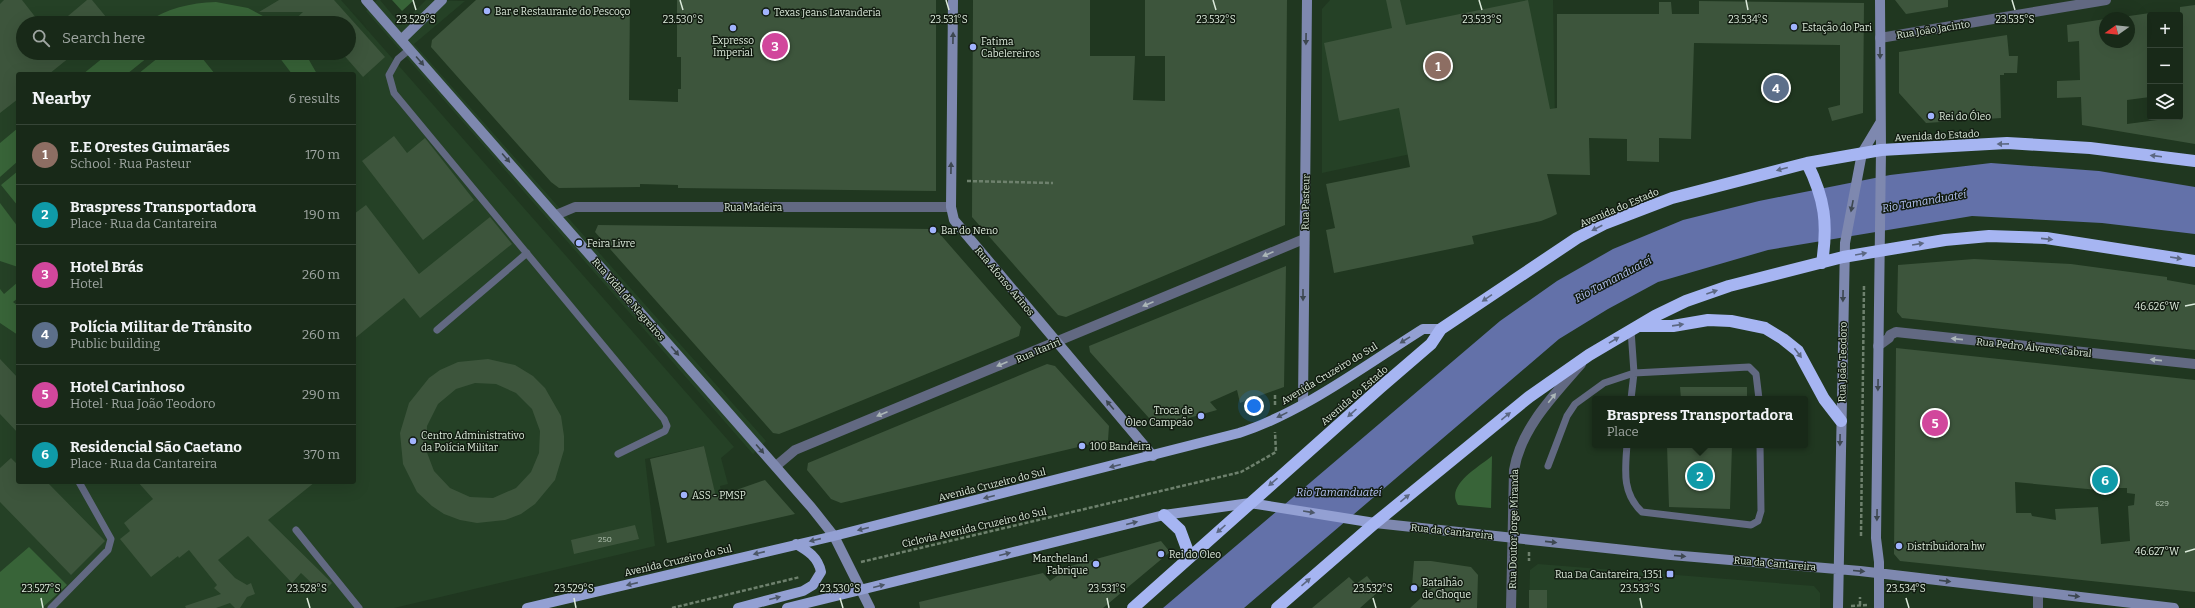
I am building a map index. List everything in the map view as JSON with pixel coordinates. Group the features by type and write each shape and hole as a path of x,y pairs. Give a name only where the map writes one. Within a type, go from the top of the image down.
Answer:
{"highway":[{"name":"Avenida do Estado","path":"1133,608 1431,344 1441,329 1577,238 1604,224 1672,198 1807,163 1881,150 2006,143 2042,144 2195,161"},
{"path":"1807,163 1816,180 1825,210 1825,242 1822,263"},
{"path":"1277,608 1375,523 1529,397 1590,355 1635,328 1686,301 1729,286 1843,257 1945,240 1989,236 2046,238 2195,261"},
{"path":"1635,328 1673,326 1708,320 1732,321 1765,328 1783,338 1798,351 1824,399 1841,421"},
{"path":"1164,515 1180,530 1190,557"}],"main road":[{"name":"Rua Vidal de Negreiros","path":"366,0 776,466 834,536 870,608"},
{"path":"402,40 442,0"},
{"name":"Rua Afonso Arinos","path":"953,0 951,207 958,225 1153,456"},
{"name":"Rua Pasteur","path":"1304,404 1304,239 1307,0"},
{"path":"1879,608 1879,573 1876,538 1881,168 1880,0"},
{"name":"Rua João Teodoro","path":"1838,608 1843,257 1862,153 1880,122"},
{"name":"Avenida Cruzeiro do Sul","path":"527,608 834,536 1153,456 1257,427 1304,404 1423,329 1441,329"},
{"path":"787,608 1164,515 1250,503 1375,523"},
{"name":"Rua da Cantareira","path":"1375,523 1671,555 1879,573 2174,608"},
{"path":"738,608 803,591 812,585 821,572 817,560 812,554 796,544"}],"street":[{"name":"Rua João Jacinto","path":"1880,38 2106,0"},
{"name":"Rua Madeira","path":"556,215 575,207 951,207"},
{"name":"Rua Itariri","path":"776,466 795,450 1304,239"},
{"name":"Rua Pedro Álvares Cabral","path":"1878,346 1889,338 1890,335 1896,332 2195,364"},
{"name":"Rua Doutor Jorge Miranda","path":"1512,608 1514,470 1518,448 1524,436 1539,415 1590,355"},
{"path":"2038,592 2038,608"}],"lane":[{"path":"410,49 398,59 389,75 394,93 664,418 667,426 665,431 618,454"},
{"path":"437,330 527,254"},
{"path":"1631,396 1634,374 1635,328"},
{"path":"1548,466 1566,416 1575,404 1604,383 1634,374 1748,367 1756,374 1759,396"},
{"path":"1627,448 1627,491 1633,503 1642,512 1751,525 1758,521 1761,511 1760,448"},
{"path":"51,608 108,550 111,539 80,484"},
{"path":"296,530 359,608"}],"path":[{"path":"967,180 1053,183"},
{"path":"1861,536 1864,285"},
{"name":"Ciclovia Avenida Cruzeiro do Sul","path":"848,565 1241,472 1276,452"},
{"path":"672,608 821,572"},
{"path":"1860,597 1860,605"},
{"path":"1851,608 1851,604 1868,606 1868,608"}],"shaded area":[{"path":"0,0 341,0 355,16 16,16 16,60 356,60 356,17 734,447 721,458 728,484 720,486 730,529 723,530 704,446 645,459 655,546 394,608 0,608"},
{"name":"Feira Livre","path":"377,0 380,0 401,25 426,0 465,1 414,44 766,441 753,454 366,11"},
{"path":"392,0 414,0 402,11"},
{"path":"1330,0 1553,0 1555,123 1322,173 1322,9"},
{"path":"216,2 248,8 263,16 158,16 179,7"},
{"path":"100,60 144,60 129,72 85,72"},
{"path":"155,60 204,60 213,72 140,72"},
{"path":"281,60 309,60 316,72 290,72"},
{"path":"16,130 16,163 0,177 0,143"},
{"path":"16,173 16,204 1,185"},
{"path":"0,203 16,224 16,266 0,261"},
{"path":"16,284 16,300 13,302 16,304 16,334 0,323 0,289 4,294"},
{"path":"1492,456 1491,508 1458,505 1455,498 1456,490 1460,484 1465,477"},
{"path":"29,547 67,585 42,608 0,608 0,572"},
{"path":"1538,564 1814,586 1820,593 1820,608 1529,608 1530,570"}],"water":[{"name":"Rio Tamanduateí","path":"1991,163 2099,171 2195,187 2195,234 2102,223 1972,216 1768,250 1658,282 1608,309 1559,339 1244,608 1163,608 1500,321 1557,281 1613,249 1683,220 1759,201 1890,175"}],"building":[{"path":"4,0 22,0 35,16 16,16 16,60 66,60 51,72 16,72 16,101 0,113 0,4"},
{"path":"87,0 92,0 105,16 68,16"},
{"path":"279,0 334,0 348,16 299,16 303,12 259,12"},
{"path":"476,0 630,0 629,100 678,102 678,89 681,89 681,57 677,57 677,0 936,0 936,191 678,188 678,185 640,184 640,187 559,188 551,182 431,47 432,40"},
{"path":"973,0 1090,0 1090,56 1135,56 1133,100 1165,101 1165,56 1145,56 1145,0 1287,0 1285,225 1066,317 1058,315 972,217"},
{"path":"1386,0 1400,0 1406,25 1528,0 1550,109 1557,108 1557,14 1659,14 1659,2 1671,2 1672,14 1699,14 1699,1 1864,3 1863,113 1832,121 1828,108 1840,105 1840,45 1694,43 1691,139 1659,138 1659,162 1627,161 1627,139 1589,138 1590,175 1547,174 1557,214 1541,221 1472,236 1474,244 1334,273 1326,230 1335,228 1326,184 1410,167 1399,108 1339,121 1324,43 1392,28"},
{"path":"1895,0 1948,0 1948,7 1906,14"},
{"path":"2195,5 2195,144 2082,125 2081,97 2057,98 2057,81 2080,80 2079,41 2068,42 2067,25 2099,20 2099,48 2135,48 2135,15 2147,13 2147,97 2127,100 2127,124 2157,120 2183,120 2183,12 2180,12 2180,7"},
{"path":"356,25 385,57 363,77 348,60 356,60"},
{"path":"2007,35 2009,56 2018,56 2017,73 2004,73 2004,75 2000,75 2001,118 1926,123 1899,93 1899,52"},
{"path":"394,136 407,153 425,138 474,200 423,240 362,161"},
{"path":"366,205 419,274 490,217 512,244 420,318 404,298 356,337 356,212"},
{"path":"598,225 931,229 939,233 1021,327 1019,336 802,425 779,434 773,433 595,232"},
{"path":"1974,259 2071,264 2167,277 2167,280 2195,285 2195,350 1902,318 1897,312 1898,265"},
{"path":"1286,266 1284,387 1240,403 1237,390 1210,402 1217,410 1157,427 1090,352 1089,346"},
{"path":"1896,348 2195,380 2195,592 1900,561 1894,554","holes":["2015,482 2098,490 2098,488 2127,488 2127,493 2135,494 2134,505 2128,506 2130,541 2101,544 2098,507 2055,509 2056,520 2032,516 2031,513 2016,513"]},
{"path":"0,359 16,376 16,431 0,414"},
{"name":"Centro Administrativo da Polícia Militar","path":"488,359 515,365 533,376 545,388 561,416 564,436 564,450 555,480 535,504 521,514 505,520 477,523 460,520 444,514 432,506 417,492 403,464 400,433 409,403 429,378 440,370 458,362","holes":["475,383 496,384 516,393 532,409 540,431 539,453 531,472 516,488 493,498 470,497 450,488 434,471 426,450 427,426 438,404 456,389"]},
{"path":"1047,364 1055,366 1109,426 1108,440 841,503 831,499 807,470 808,463"},
{"path":"1680,387 1747,387 1747,396 1681,396"},
{"path":"704,446 716,497 765,480 795,514 667,543 650,459"},
{"path":"1667,448 1732,448 1730,509 1669,507"},
{"path":"11,458 16,463 16,484 49,484 105,541 71,575 0,502 0,468"},
{"path":"140,484 313,484 268,520 332,583 322,593 301,573 292,583 248,536 218,560 235,578 247,585 251,583 255,594 247,597 240,608 235,608 230,603 216,608 186,608 185,606 221,594 214,588 217,585 189,550 179,558 178,556 151,577 120,539 130,531 124,523 153,499"},
{"path":"635,525 639,539 574,554 571,540"},
{"path":"1161,541 1170,552 1103,608 920,608 919,602 1043,573 1050,581 1071,566"},
{"path":"1414,561 1431,561 1471,567 1478,575 1477,608 1410,608 1432,588 1412,586"},
{"path":"1367,576 1379,591 1360,608 1312,608 1349,577 1356,584"},
{"path":"1529,590 1547,590 1547,608 1529,608"}],"place":[{"name":"Bar e Restaurante do Pescoço","path":"487,11"},
{"name":"Texas Jeans Lavanderia","path":"766,12"},
{"name":"Estação do Pari","path":"1794,27"},
{"name":"Expresso Imperial","path":"733,28"},
{"name":"Hotel Brás","path":"775,46"},
{"name":"Fatima Cabelereiros","path":"973,47"},
{"name":"E.E Orestes Guimarães","path":"1438,66"},
{"name":"Polícia Militar de Trânsito","path":"1776,88"},
{"name":"Rei do Óleo","path":"1931,116"},
{"name":"Bar do Neno","path":"933,230"},
{"name":"Feira Livre","path":"579,243"},
{"name":"Troca de Òleo Campeão","path":"1201,416"},
{"name":"Hotel Carinhoso","path":"1935,423"},
{"name":"Centro Administrativo da Polícia Militar","path":"413,441"},
{"name":"100 Bandeira","path":"1082,446"},
{"name":"Braspress Transportadora","path":"1700,476"},
{"name":"Residencial São Caetano","path":"2105,480"},
{"name":"ASS - PMSP","path":"684,495"},
{"name":"Distribuidora hw","path":"1899,546"},
{"name":"Rei do Oleo","path":"1161,554"},
{"name":"Marcheland Fabrique","path":"1096,564"},
{"name":"Rua Da Cantareira, 1351","path":"1670,574"},
{"name":"Batalhão de Choque","path":"1414,588"}]}
